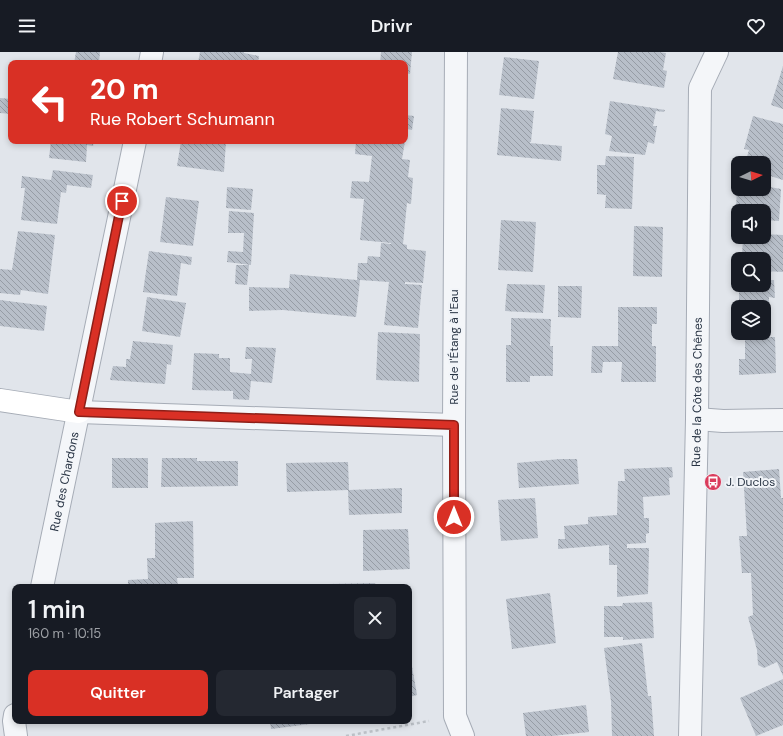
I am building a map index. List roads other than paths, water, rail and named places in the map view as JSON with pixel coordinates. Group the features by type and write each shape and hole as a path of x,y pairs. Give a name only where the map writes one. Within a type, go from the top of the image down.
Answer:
{"street":[{"name":"Rue de l'Étang à l'Eau","path":"456,52 454,425 455,716 464,736"},
{"name":"Rue de la Côte des Chênes","path":"690,736 697,419 700,88 717,52"},
{"name":"Rue des Chardons","path":"43,584 134,144"},
{"path":"0,400 79,412 454,425"},
{"path":"697,419 723,421 783,420"},
{"path":"14,724 16,736"}],"place":[{"name":"J. Duclos","path":"713,482"}]}
